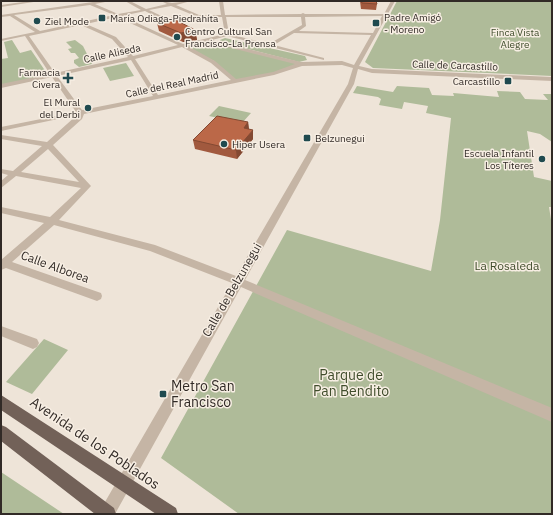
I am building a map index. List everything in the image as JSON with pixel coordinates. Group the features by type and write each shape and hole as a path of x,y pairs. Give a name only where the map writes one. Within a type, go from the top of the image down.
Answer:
{"main road":[{"name":"Avenida de los Poblados","path":"1,402 170,514"},
{"path":"1,432 107,514"}],"street":[{"path":"1,6 38,1"},
{"path":"1,16 108,1"},
{"path":"127,1 186,30"},
{"path":"163,1 198,16 225,17 303,14 386,15"},
{"path":"1,40 189,1"},
{"path":"221,1 225,17 226,36 335,62"},
{"name":"Calle de Belzunegui","path":"107,514 123,482 237,281 351,84 358,67 358,62 393,1"},
{"path":"90,3 213,62 235,81"},
{"path":"11,14 39,32"},
{"path":"303,14 304,26"},
{"path":"81,23 114,38 132,58 157,98"},
{"path":"269,46 304,26"},
{"path":"304,26 314,33"},
{"path":"293,32 375,34"},
{"path":"1,185 80,118 81,114 26,35"},
{"name":"Calle Aliseda","path":"1,86 226,36"},
{"path":"200,37 301,64"},
{"name":"Calle del Real Madrid","path":"1,129 81,114 274,73 301,64 335,62 347,64"},
{"name":"Calle de Carcastillo","path":"347,64 372,71 552,79"},
{"path":"1,137 49,145 87,186"},
{"path":"1,171 87,186"},
{"path":"3,264 87,186"},
{"path":"1,210 52,220 152,248 237,281 552,415"},
{"name":"Calle Alborea","path":"3,264 97,296"},
{"path":"1,331 33,343"}],"green space":[{"name":"Finca Vista Alegre","path":"397,1 552,1 552,76 373,68 365,62"},
{"path":"225,38 305,56 307,60 299,62 220,42 220,40"},
{"path":"12,40 20,53 31,50 48,75 1,85 1,59 8,58 4,42"},
{"path":"75,40 83,46 92,64 79,67 74,63 74,60 79,58 75,53 71,53 68,49 72,48 66,42"},
{"path":"207,40 301,64 274,73 235,81 214,61 183,46"},
{"path":"126,63 134,76 110,81 103,68"},
{"name":"Parque de Pan Bendito","path":"357,86 393,92 397,86 429,88 432,95 454,96 453,93 499,97 497,91 520,92 525,99 548,100 543,94 552,94 552,142 540,134 527,131 534,177 552,181 552,207 549,207 552,226 552,514 239,514 161,458 287,230 431,271 440,220 451,118 426,113 428,106 404,102 402,109 379,105 381,99 378,97 353,93"},
{"path":"219,106 251,113 242,123 209,116"},
{"path":"44,339 68,350 32,394 6,382"},
{"path":"1,472 64,514 1,514"}],"building":[{"path":"361,1 376,1 377,4 362,3"},
{"path":"172,18 195,30 181,33 157,23"},
{"name":"Hiper Usera","path":"217,116 248,122 244,128 253,130 236,150 193,140"}],"place":[{"name":"María Odiaga-Piedrahíta","path":"102,18"},
{"name":"Ziel Mode","path":"37,21"},
{"name":"Padre Amigó - Moreno","path":"376,23"},
{"name":"Centro Cultural San Francisco-La Prensa","path":"177,37"},
{"name":"Farmacia Civera","path":"68,78"},
{"name":"Carcastillo","path":"508,81"},
{"name":"El Mural del Derbi","path":"88,108"},
{"name":"Belzunegui","path":"307,138"},
{"name":"Hiper Usera","path":"224,144"},
{"name":"Escuela Infantil Los Títeres","path":"542,159"},
{"name":"Metro San Francisco","path":"163,394"}],"park label":[{"name":"La Rosaleda","path":"507,266"}]}
